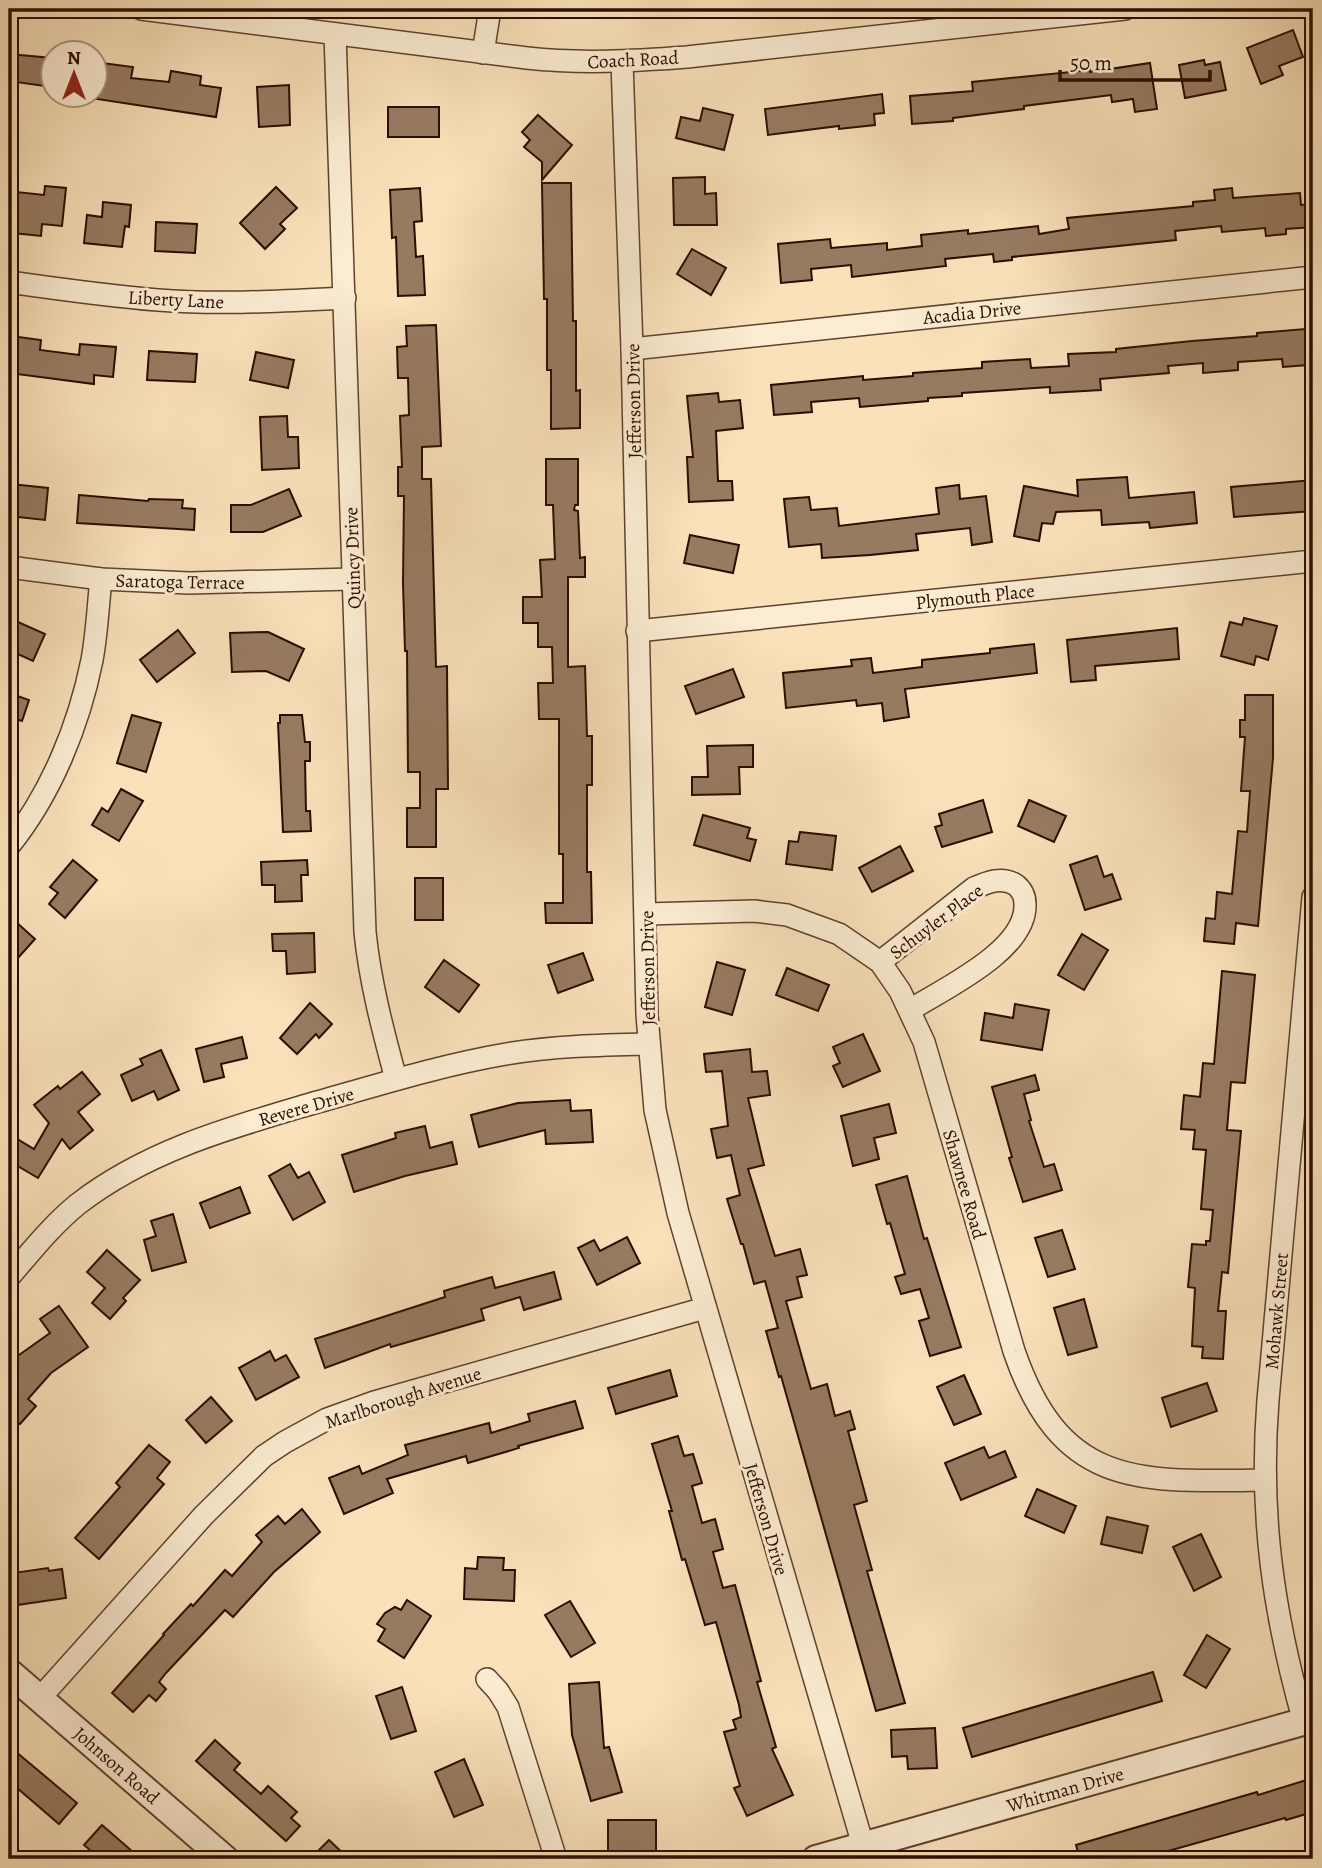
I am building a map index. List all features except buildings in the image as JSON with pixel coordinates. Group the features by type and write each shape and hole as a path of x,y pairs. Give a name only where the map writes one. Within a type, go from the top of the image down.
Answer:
{"street":[{"name":"Coach Road","path":"141,9 199,13 335,34 551,61 622,62 1125,9"},
{"path":"483,53 490,9"},
{"name":"Quincy Drive","path":"335,34 365,932 379,1017 396,1079"},
{"name":"Jefferson Drive","path":"622,62 632,349 649,1044 655,1110 705,1308 863,1845"},
{"name":"Acadia Drive","path":"632,349 1313,277"},
{"name":"Liberty Lane","path":"9,282 126,297 191,302 256,303 345,298"},
{"name":"Plymouth Place","path":"637,631 1313,561"},
{"name":"Saratoga Terrace","path":"9,567 101,579 211,583 353,579"},
{"path":"9,846 43,795 79,707 92,660 101,579"},
{"name":"Schuyler Place","path":"880,962 974,888 1000,880 1013,883 1020,889 1025,898 1026,910 1016,937 990,959 910,1010"},
{"name":"Mohawk Street","path":"1309,1721 1290,1671 1276,1601 1266,1528 1264,1480 1268,1400 1313,897"},
{"name":"Shawnee Road","path":"646,914 754,911 787,915 839,934 880,962 900,991 924,1042 1014,1350 1032,1396 1045,1418 1076,1449 1096,1464 1120,1472 1152,1479 1264,1480"},
{"name":"Revere Drive","path":"9,1277 41,1240 78,1204 136,1167 202,1137 396,1079 508,1054 577,1047 649,1044"},
{"name":"Marlborough Avenue","path":"40,1698 218,1499 264,1456 285,1442 327,1419 374,1402 705,1308"},
{"name":"Johnson Road","path":"9,1672 225,1859"},
{"path":"487,1679 508,1707 556,1859"},
{"name":"Whitman Drive","path":"816,1859 1309,1721"}]}
